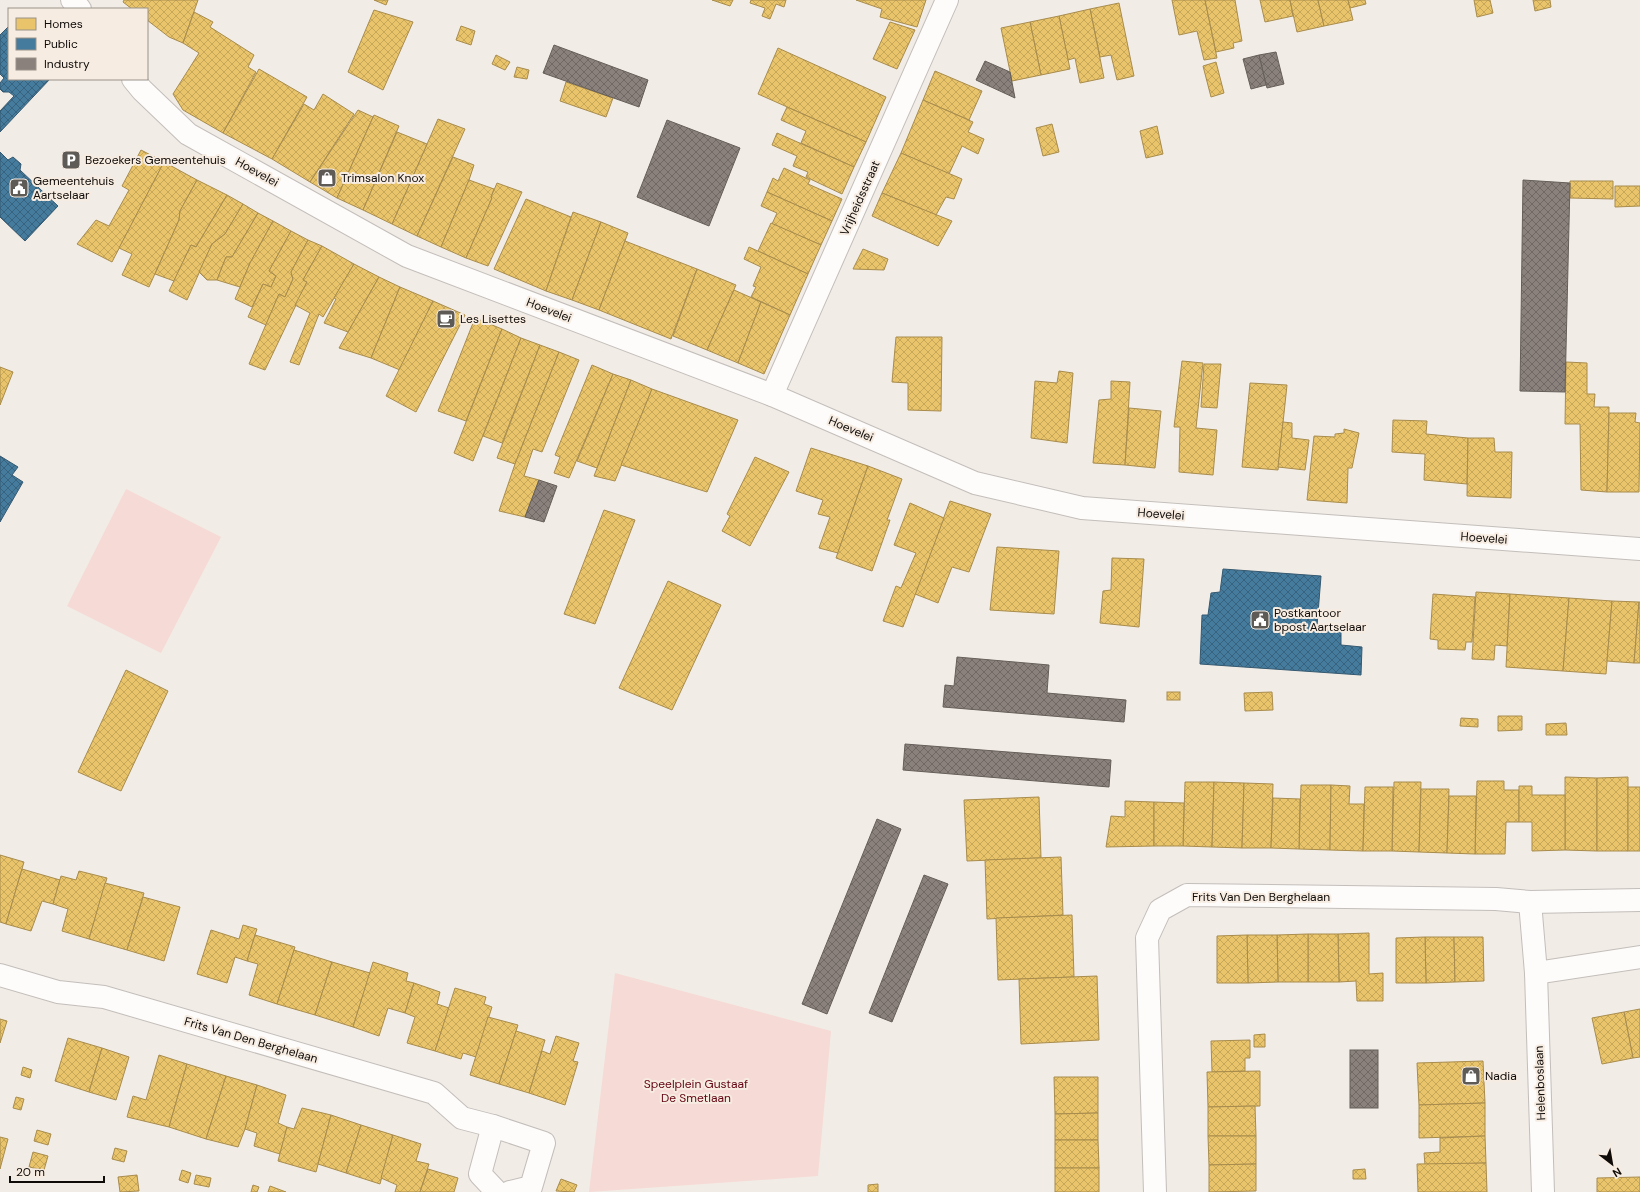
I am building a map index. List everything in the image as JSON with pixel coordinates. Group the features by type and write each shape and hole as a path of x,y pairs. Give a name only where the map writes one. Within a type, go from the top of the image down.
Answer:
{"street":[{"path":"72,0 79,8"},
{"name":"Vrijheidsstraat","path":"772,395 947,0"},
{"name":"Hoevelei","path":"134,80 142,90 188,134 407,256 772,395 975,483 1082,508 1640,549"},
{"name":"Frits Van Den Berghelaan","path":"1155,1192 1147,938 1160,910 1187,896 1496,899 1530,902"},
{"path":"1530,902 1640,900"},
{"name":"Helenboslaan","path":"1530,902 1536,973 1543,1192"},
{"path":"1536,973 1640,957"},
{"name":"Frits Van Den Berghelaan","path":"0,975 58,992 104,997 434,1093 462,1118 493,1126 544,1143 531,1187 510,1192"},
{"path":"493,1126 480,1174 497,1192"}],"green space":[{"path":"126,489 221,537 161,653 67,606"},
{"name":"Speelplein Gustaaf De Smetlaan","path":"615,973 831,1031 818,1176 589,1192"}],"building: Homes":[{"path":"124,0 198,0 183,43 169,37 148,21 148,8 131,8 123,2"},
{"path":"374,0 388,0 386,5"},
{"path":"712,0 733,0 730,6"},
{"path":"751,0 786,0 784,7 776,4 770,19 762,16 765,8 750,3"},
{"path":"856,0 926,0 917,27 880,17 882,9"},
{"path":"1172,0 1205,0 1217,58 1204,60 1197,31 1179,35"},
{"path":"1205,0 1235,0 1242,41 1233,43 1234,48 1216,52"},
{"path":"1260,0 1290,0 1293,16 1265,22"},
{"path":"1290,0 1318,0 1324,26 1297,32"},
{"path":"1318,0 1348,0 1353,20 1324,26"},
{"path":"1348,0 1365,0 1366,4 1350,8"},
{"path":"1474,0 1490,0 1493,13 1477,17"},
{"path":"1533,0 1550,0 1551,7 1535,11"},
{"path":"1119,3 1134,76 1117,80 1111,55 1100,57 1090,9"},
{"path":"1090,9 1104,78 1080,83 1075,58 1068,60 1059,16"},
{"path":"374,10 413,22 383,90 348,72"},
{"path":"194,12 213,22 210,27 254,55 248,67 256,72 223,133 183,110 173,94 199,53 183,43"},
{"path":"1059,16 1070,69 1041,75 1030,22"},
{"path":"890,22 915,30 897,69 873,59"},
{"path":"1030,22 1041,75 1012,81 1001,28"},
{"path":"461,26 475,31 471,45 456,40"},
{"path":"778,48 886,97 866,142 758,94"},
{"path":"496,55 510,62 505,70 492,64"},
{"path":"1216,62 1224,93 1211,97 1203,66"},
{"path":"517,67 529,70 527,79 514,77"},
{"path":"259,69 307,97 272,159 223,133"},
{"path":"935,71 982,91 969,120 923,100"},
{"path":"566,82 613,98 606,117 560,101"},
{"path":"323,94 354,114 310,182 272,159 304,104 314,110"},
{"path":"923,100 973,122 968,132 984,139 978,154 962,146 949,174 901,153"},
{"path":"787,107 866,142 854,167 801,143 806,131 781,120"},
{"path":"358,110 373,117 337,198 310,182"},
{"path":"374,115 399,126 363,210 337,198"},
{"path":"438,119 465,129 417,236 392,224"},
{"path":"1052,124 1059,152 1043,156 1036,128"},
{"path":"1157,126 1163,154 1146,158 1140,131"},
{"path":"397,132 427,144 392,224 363,210"},
{"path":"777,133 854,167 842,194 806,177 808,172 793,166 797,156 772,145"},
{"path":"141,150 164,162 112,262 77,244 96,220 109,226 129,190 122,186"},
{"path":"901,153 962,179 954,199 946,197 936,215 882,193"},
{"path":"453,157 474,165 441,247 417,236"},
{"path":"164,162 197,180 180,211 179,220 149,287 122,275 132,254 119,248"},
{"path":"784,168 810,180 808,184 842,199 832,221 767,192 773,178 778,181"},
{"path":"197,180 227,195 196,247 191,245 174,281 155,274 179,220 180,211"},
{"path":"469,180 494,189 492,198 466,258 441,247"},
{"path":"1570,181 1613,181 1613,199 1570,198"},
{"path":"497,183 522,192 488,266 466,258"},
{"path":"1615,186 1640,186 1640,206 1615,207"},
{"path":"767,192 832,221 821,245 772,224 777,213 761,206"},
{"path":"882,193 952,221 938,246 872,216"},
{"path":"227,195 243,204 225,234 212,244 187,300 169,291 191,245 196,247"},
{"path":"526,199 571,217 546,291 494,269"},
{"path":"243,204 258,213 232,257 226,257 217,280 207,280 199,272 212,244 225,234"},
{"path":"573,212 601,222 572,300 546,291"},
{"path":"258,213 273,221 250,263 240,287 217,280 226,257 232,257"},
{"path":"273,221 291,231 269,271 276,276 271,287 263,284 252,307 235,299 250,263"},
{"path":"601,222 628,233 599,310 572,300"},
{"path":"771,223 821,245 808,274 758,251"},
{"path":"291,231 308,240 291,272 293,279 285,297 279,294 266,325 248,317 263,284 271,287 276,276 269,271"},
{"path":"308,240 322,246 303,280 307,282 265,370 249,364 279,294 285,297 293,279 291,272"},
{"path":"625,241 697,269 671,339 599,310"},
{"path":"322,246 354,264 323,317 319,314 299,365 290,362 310,313 295,305 307,282 303,280"},
{"path":"749,247 808,274 790,315 751,297 756,287 753,286 761,267 744,259"},
{"path":"863,249 888,259 884,270 853,269"},
{"path":"354,264 379,277 348,332 324,323 336,299 334,298"},
{"path":"697,269 736,285 707,350 673,336"},
{"path":"379,277 400,287 371,358 339,348"},
{"path":"400,287 433,301 400,370 371,358"},
{"path":"734,290 761,302 738,363 707,350"},
{"path":"433,301 465,315 416,412 386,396"},
{"path":"761,302 790,315 764,374 738,363"},
{"path":"475,318 502,329 466,421 438,411"},
{"path":"502,329 521,338 473,461 454,453"},
{"path":"896,337 942,337 941,411 908,410 908,383 892,382"},
{"path":"521,338 540,345 502,443 483,436"},
{"path":"540,345 559,352 515,464 497,458"},
{"path":"559,352 579,360 542,452 533,449 524,476 539,480 525,517 499,511 515,464"},
{"path":"1182,361 1203,363 1196,428 1217,430 1213,475 1179,472 1180,427 1174,427"},
{"path":"1566,362 1587,363 1587,394 1595,394 1594,407 1609,407 1607,492 1581,490 1580,424 1565,424"},
{"path":"1204,364 1221,364 1217,408 1201,407"},
{"path":"592,365 613,374 569,478 554,473 560,457 555,455"},
{"path":"0,367 13,372 0,405"},
{"path":"1059,371 1073,373 1067,443 1031,438 1035,381 1057,383"},
{"path":"613,374 631,380 597,468 577,461"},
{"path":"631,380 652,389 615,481 594,476"},
{"path":"1111,381 1130,382 1125,465 1093,463 1099,400 1111,399"},
{"path":"1250,383 1287,385 1278,470 1242,467"},
{"path":"652,389 738,420 707,492 621,465"},
{"path":"1129,408 1161,411 1155,468 1125,465"},
{"path":"1609,413 1636,413 1635,422 1640,423 1639,492 1607,492"},
{"path":"1393,420 1427,421 1426,434 1468,438 1467,484 1424,480 1425,454 1392,452"},
{"path":"1283,422 1292,423 1292,438 1309,440 1305,470 1278,467"},
{"path":"1344,429 1359,433 1352,468 1348,468 1347,503 1307,500 1314,436 1335,437 1335,434 1344,433"},
{"path":"1468,438 1494,438 1495,452 1512,452 1511,498 1467,496"},
{"path":"811,448 868,466 838,553 819,548 830,517 818,514 823,500 796,491"},
{"path":"755,457 789,472 750,546 722,531 730,516 727,514"},
{"path":"868,466 902,479 887,520 890,520 872,571 836,558"},
{"path":"950,501 991,514 969,572 952,567 938,603 915,594"},
{"path":"910,503 944,518 903,627 883,621 896,586 901,588 916,553 894,545"},
{"path":"604,510 635,520 595,624 564,614"},
{"path":"997,547 1059,551 1054,614 990,610"},
{"path":"1112,558 1144,559 1139,627 1100,623 1103,591 1111,590"},
{"path":"668,581 721,605 672,710 619,688"},
{"path":"1476,592 1510,594 1507,646 1495,645 1494,660 1472,659"},
{"path":"1433,594 1475,597 1472,642 1466,642 1465,650 1438,649 1438,640 1430,639"},
{"path":"1510,594 1569,598 1563,671 1506,667"},
{"path":"1569,598 1612,601 1606,674 1563,671"},
{"path":"1612,601 1639,602 1634,663 1607,661"},
{"path":"1639,602 1640,663 1634,663"},
{"path":"126,670 168,691 121,791 78,772"},
{"path":"1167,692 1180,692 1180,700 1167,700"},
{"path":"1272,692 1273,710 1245,711 1244,693"},
{"path":"1498,716 1522,716 1522,730 1498,731"},
{"path":"1461,718 1478,719 1478,727 1460,726"},
{"path":"1566,723 1567,735 1546,735 1546,724"},
{"path":"1565,777 1597,778 1597,851 1565,850"},
{"path":"1628,777 1628,851 1597,851 1597,778"},
{"path":"1477,781 1504,781 1504,790 1519,790 1519,822 1506,822 1505,854 1475,854"},
{"path":"1185,782 1214,782 1212,847 1183,846"},
{"path":"1214,782 1244,783 1242,848 1212,847"},
{"path":"1394,782 1421,782 1419,852 1392,851"},
{"path":"1244,783 1273,784 1271,848 1242,848"},
{"path":"1301,785 1331,785 1330,850 1299,849"},
{"path":"1331,785 1350,786 1349,804 1364,804 1363,851 1330,850"},
{"path":"1519,786 1532,786 1532,795 1565,795 1565,850 1532,851 1532,822 1519,822"},
{"path":"1365,787 1393,787 1392,851 1363,851"},
{"path":"1628,787 1640,787 1640,851 1628,851"},
{"path":"1421,789 1449,789 1447,853 1419,852"},
{"path":"1449,796 1476,796 1475,854 1447,853"},
{"path":"1039,797 1041,858 967,861 964,800"},
{"path":"1273,798 1300,799 1299,849 1271,848"},
{"path":"1125,801 1154,802 1154,846 1106,847 1111,816 1125,817"},
{"path":"1154,802 1184,803 1183,846 1154,846"},
{"path":"0,855 24,862 6,924 0,922"},
{"path":"1061,857 1063,915 987,919 985,860"},
{"path":"22,869 60,880 53,904 42,901 31,931 6,924"},
{"path":"79,871 107,878 89,939 62,931 68,909 53,904 61,876 76,880"},
{"path":"105,883 144,893 127,950 89,939"},
{"path":"143,897 180,907 164,961 127,950"},
{"path":"1072,915 1074,977 998,980 996,918"},
{"path":"243,925 257,929 247,961 235,957 227,983 197,974 211,930 239,939"},
{"path":"1369,933 1369,974 1383,973 1383,1001 1357,1001 1356,981 1339,982 1338,934"},
{"path":"1308,934 1338,934 1339,982 1308,982"},
{"path":"1308,934 1308,982 1278,982 1277,935"},
{"path":"255,935 295,947 277,1004 249,995 258,964 247,961"},
{"path":"1247,935 1277,935 1278,982 1248,983"},
{"path":"1247,935 1248,983 1217,983 1217,936"},
{"path":"1425,937 1454,937 1455,982 1426,983"},
{"path":"1425,937 1426,983 1396,983 1396,938"},
{"path":"1454,937 1483,937 1484,981 1455,982"},
{"path":"294,950 332,962 315,1015 277,1004"},
{"path":"332,962 370,973 353,1027 315,1015"},
{"path":"373,962 408,973 406,981 414,983 405,1013 388,1008 379,1036 353,1027"},
{"path":"1097,976 1099,1040 1021,1044 1019,979"},
{"path":"414,983 440,992 437,1004 449,1008 435,1051 407,1043 415,1017 405,1013"},
{"path":"455,988 486,997 484,1004 492,1007 476,1057 463,1053 461,1059 435,1051"},
{"path":"1640,1009 1640,1057 1633,1058 1624,1012"},
{"path":"1624,1012 1633,1058 1602,1064 1592,1018"},
{"path":"488,1017 518,1025 499,1084 470,1075"},
{"path":"0,1019 7,1021 0,1043"},
{"path":"516,1031 545,1040 529,1093 499,1084"},
{"path":"1265,1034 1265,1047 1254,1047 1254,1035"},
{"path":"556,1036 579,1043 573,1061 578,1062 565,1105 529,1093 542,1051 550,1054"},
{"path":"68,1038 102,1048 89,1092 55,1081"},
{"path":"1250,1040 1250,1058 1245,1058 1245,1071 1212,1072 1211,1041"},
{"path":"102,1048 129,1057 116,1100 89,1092"},
{"path":"159,1055 187,1064 169,1127 127,1117 133,1096 146,1100"},
{"path":"1483,1061 1485,1103 1419,1105 1417,1063"},
{"path":"187,1064 226,1076 206,1139 169,1127"},
{"path":"23,1067 32,1070 30,1078 21,1075"},
{"path":"1260,1071 1260,1106 1208,1107 1207,1072"},
{"path":"226,1076 257,1085 245,1129 238,1147 206,1139"},
{"path":"1054,1077 1098,1077 1098,1113 1055,1114"},
{"path":"257,1085 286,1095 278,1123 287,1127 280,1154 254,1146 257,1133 245,1129"},
{"path":"16,1097 24,1099 21,1110 13,1108"},
{"path":"1485,1103 1485,1136 1419,1138 1419,1105"},
{"path":"1255,1106 1256,1136 1208,1136 1208,1107"},
{"path":"302,1108 331,1115 316,1172 278,1161 287,1127 294,1129"},
{"path":"1098,1113 1098,1140 1055,1140 1055,1114"},
{"path":"331,1115 361,1125 346,1173 318,1164"},
{"path":"361,1125 393,1135 380,1184 346,1173"},
{"path":"37,1130 51,1134 48,1145 34,1141"},
{"path":"393,1135 421,1144 416,1161 429,1164 420,1192 395,1192 397,1185 381,1178"},
{"path":"1208,1136 1256,1136 1256,1164 1209,1165"},
{"path":"1485,1136 1486,1163 1425,1165 1424,1153 1440,1152 1440,1138"},
{"path":"0,1137 8,1139 0,1169"},
{"path":"1055,1140 1098,1140 1099,1168 1055,1168"},
{"path":"115,1148 127,1151 124,1162 112,1159"},
{"path":"33,1152 48,1156 44,1170 29,1167"},
{"path":"1486,1163 1487,1192 1418,1192 1417,1164"},
{"path":"1256,1164 1256,1191 1209,1192 1209,1165"},
{"path":"1055,1168 1099,1168 1099,1192 1055,1192"},
{"path":"428,1169 458,1178 454,1192 420,1192"},
{"path":"1365,1169 1366,1179 1353,1179 1353,1170"},
{"path":"182,1170 191,1173 188,1183 179,1180"},
{"path":"137,1175 139,1191 120,1192 118,1177"},
{"path":"196,1175 211,1178 209,1187 194,1184"},
{"path":"1640,1177 1640,1192 1597,1192 1597,1178"},
{"path":"561,1179 577,1185 574,1192 556,1191"},
{"path":"878,1184 878,1192 868,1192 868,1185"},
{"path":"253,1185 259,1187 257,1192 251,1192"},
{"path":"270,1186 286,1192 268,1192"}],"building: Public":[{"path":"8,27 8,80 49,80 0,132 0,111 14,96 9,92 3,92 0,89 0,83 4,78 0,74 0,35"},
{"name":"Gemeentehuis Aartselaar","path":"0,152 8,160 13,157 21,164 20,170 58,206 25,241 0,217"},
{"path":"0,456 18,467 12,475 23,482 0,522"},
{"name":"Postkantoor bpost Aartselaar","path":"1223,569 1321,576 1317,626 1341,628 1341,645 1362,647 1361,675 1200,664 1202,615 1208,615 1211,593 1220,592"}],"building: Industry":[{"path":"554,45 648,80 639,107 543,73"},
{"path":"1276,52 1284,84 1267,88 1259,55"},
{"path":"1259,55 1266,85 1251,89 1243,59"},
{"path":"985,61 1010,72 1015,98 976,80"},
{"path":"667,120 740,148 709,226 637,197"},
{"path":"1523,180 1570,183 1565,392 1520,391"},
{"path":"539,480 557,486 544,522 525,517"},
{"path":"957,657 1049,665 1047,693 1126,700 1124,722 943,707 945,685 954,686"},
{"path":"905,744 1111,760 1109,787 903,770"},
{"path":"877,819 901,829 827,1014 802,1004"},
{"path":"924,875 948,884 892,1022 869,1013"},
{"path":"1350,1050 1378,1050 1378,1108 1350,1108"}],"place":[{"name":"Bezoekers Gemeentehuis","path":"71,160"},
{"name":"Trimsalon Knox","path":"327,178"},
{"name":"Gemeentehuis Aartselaar","path":"19,188"},
{"name":"Les Lisettes","path":"446,319"},
{"name":"Postkantoor bpost Aartselaar","path":"1260,620"},
{"name":"Nadia","path":"1471,1076"}]}
